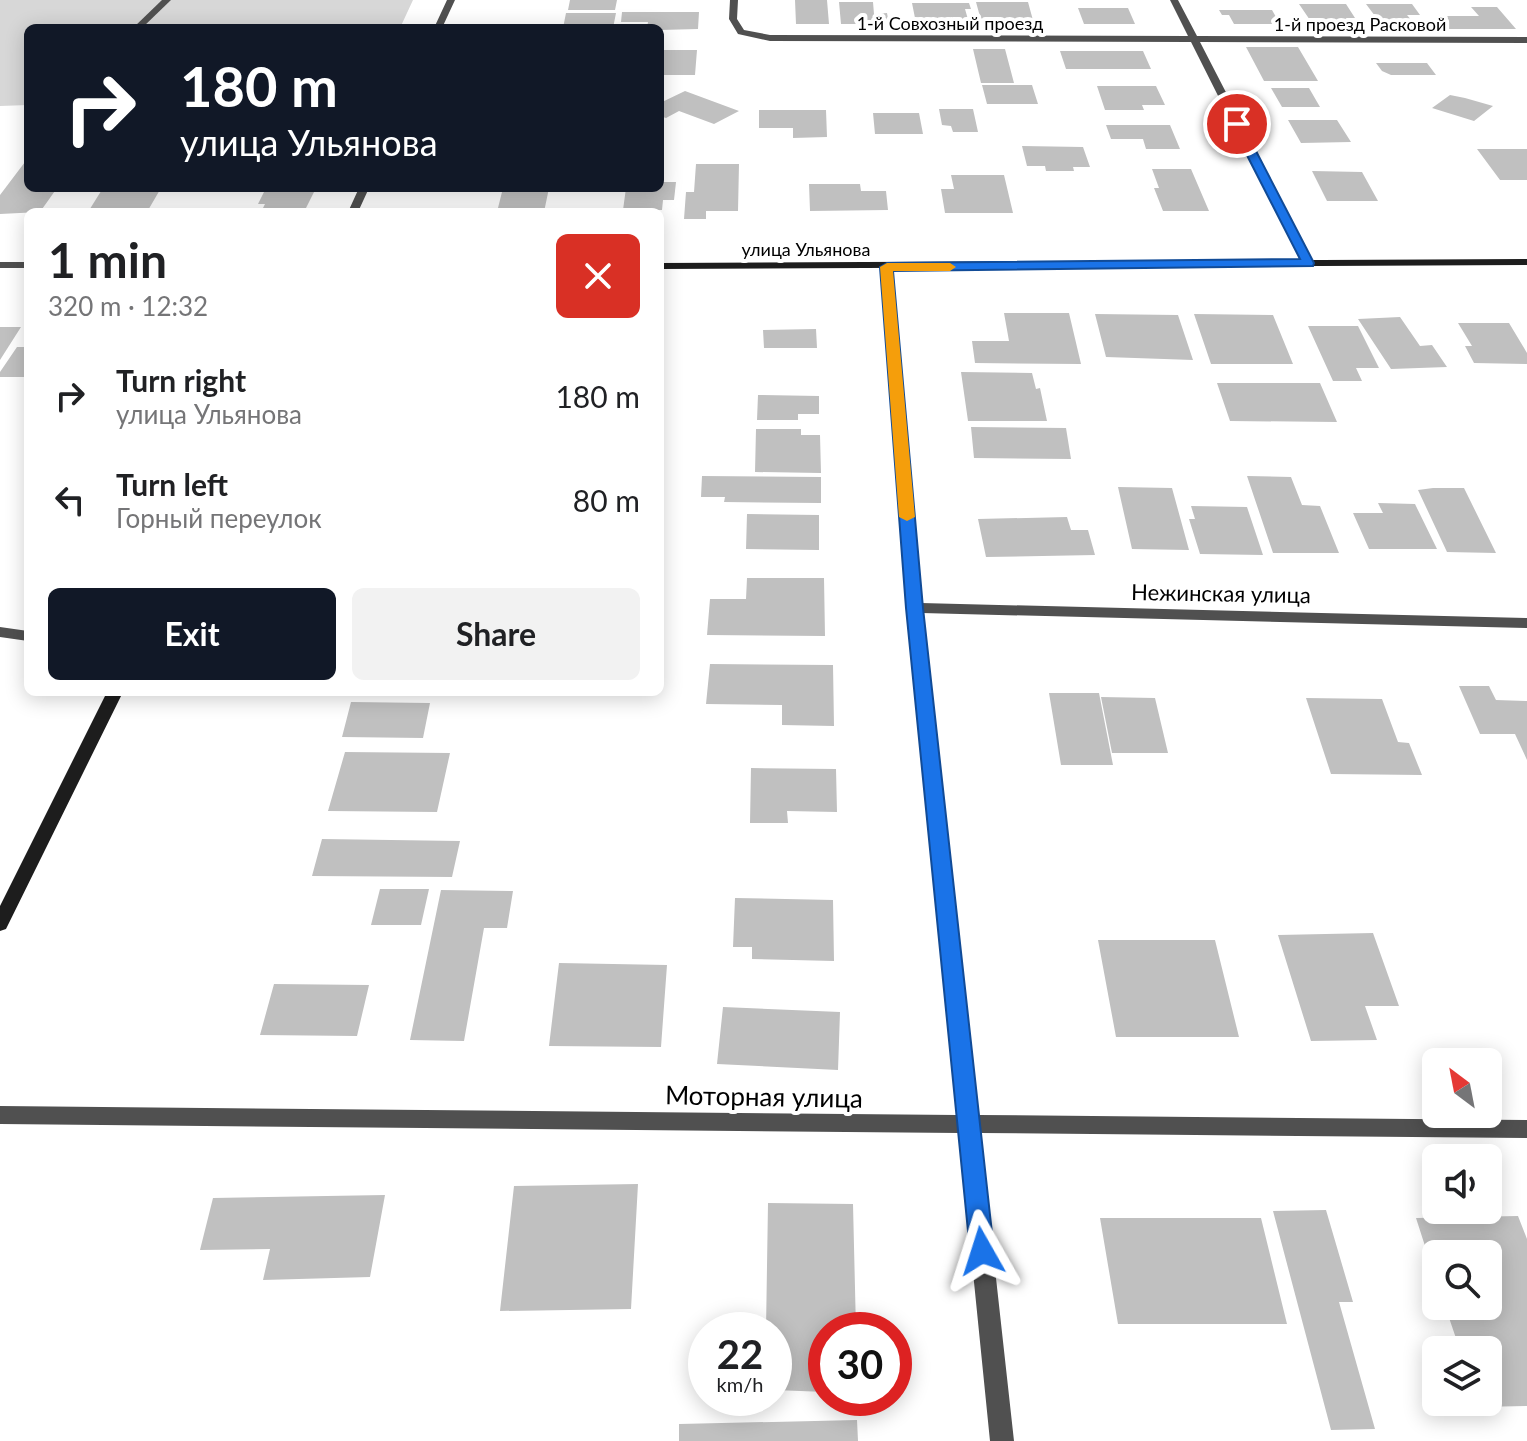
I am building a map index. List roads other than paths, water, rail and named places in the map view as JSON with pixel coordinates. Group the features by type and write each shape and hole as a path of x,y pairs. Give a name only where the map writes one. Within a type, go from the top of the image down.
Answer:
{"main road":[{"name":"улица Ульянова","path":"664,266 1527,262"},
{"path":"0,924 113,696"}],"street":[{"path":"141,24 167,0"},
{"path":"440,24 451,0"},
{"name":"1-й Совхозный проезд","path":"734,0 733,19 741,32 770,38 1194,40"},
{"path":"1174,0 1308,263"},
{"name":"1-й проезд Расковой","path":"1194,40 1527,40"},
{"path":"0,265 24,265"},
{"path":"887,267 914,608 1002,1441"},
{"name":"Нежинская улица","path":"914,608 1527,623"},
{"path":"0,632 24,635"},
{"name":"Моторная улица","path":"0,1115 1527,1129"}]}
